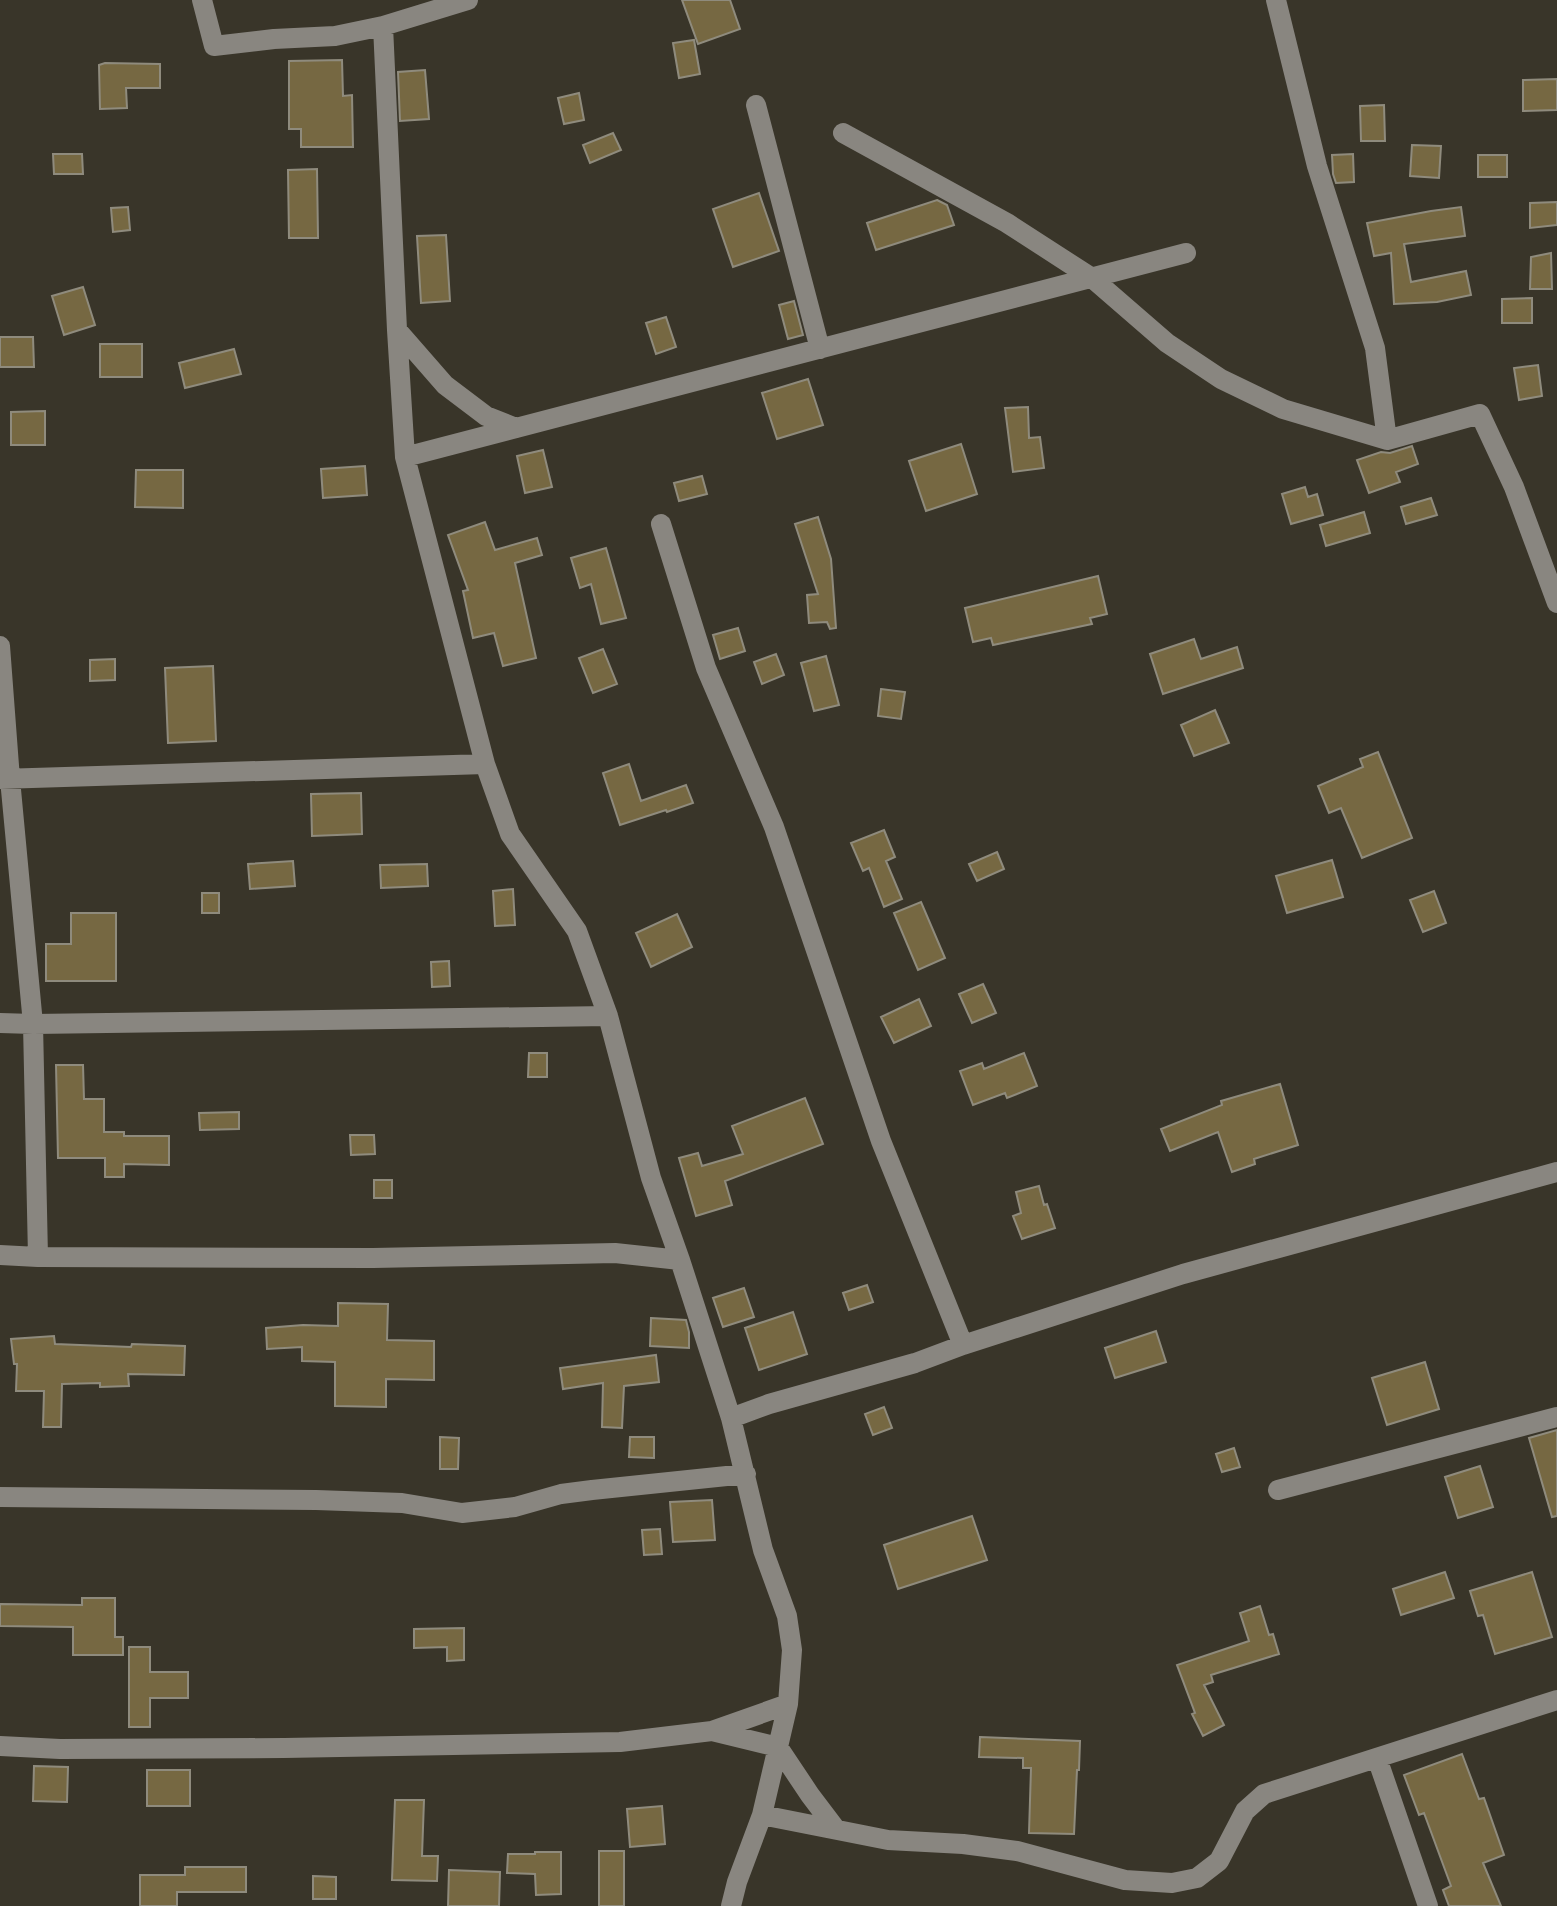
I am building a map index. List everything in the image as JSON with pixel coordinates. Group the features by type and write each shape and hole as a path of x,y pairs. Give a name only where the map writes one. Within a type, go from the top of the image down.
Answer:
{"street":[{"path":"202,0 214,46 335,36 383,26 468,0"},
{"path":"1276,0 1317,166 1375,348 1387,440"},
{"path":"383,26 405,457 485,764 510,834 577,931 608,1016 651,1178 731,1418 763,1550 787,1616 792,1650 788,1704 762,1815 731,1906"},
{"path":"756,105 820,349"},
{"path":"843,133 1007,223 1092,278 1167,343 1221,379 1283,409 1387,440 1480,414 1514,487 1557,603"},
{"path":"405,457 1186,253"},
{"path":"397,330 445,385 486,416 516,428"},
{"path":"661,524 706,668 774,827 881,1141 963,1345"},
{"path":"0,646 5,779 33,1024 38,1257"},
{"path":"5,779 485,764"},
{"path":"0,1023 608,1016"},
{"path":"731,1418 769,1404 915,1363 1183,1274 1557,1172"},
{"path":"0,1255 373,1258 615,1253 680,1260"},
{"path":"1278,1490 1557,1417"},
{"path":"0,1497 316,1500 402,1503 462,1513 515,1507 561,1494 746,1474"},
{"path":"762,1815 888,1840 1017,1851 1125,1880 1172,1883 1197,1878 1219,1861 1245,1811 1264,1794 1557,1700"},
{"path":"0,1746 60,1749 284,1748 605,1742 712,1731 788,1704"},
{"path":"712,1731 778,1747 835,1828"},
{"path":"1377,1758 1428,1906"}],"building":[{"path":"682,0 730,0 740,29 698,44"},
{"path":"694,40 700,74 679,78 673,43"},
{"path":"342,60 343,96 352,95 353,147 301,147 301,129 289,129 289,61"},
{"path":"160,64 160,88 126,88 127,108 100,109 99,65"},
{"path":"425,70 429,119 400,121 398,72"},
{"path":"1557,79 1557,110 1523,111 1523,80"},
{"path":"579,93 584,120 564,124 558,98"},
{"path":"1384,105 1385,141 1361,141 1360,106"},
{"path":"613,133 621,150 590,163 583,145"},
{"path":"1412,145 1441,146 1439,178 1410,176"},
{"path":"53,154 82,154 83,174 54,174"},
{"path":"1353,154 1354,182 1336,183 1332,155"},
{"path":"1478,155 1507,155 1507,177 1478,177"},
{"path":"317,169 318,238 289,238 288,170"},
{"path":"759,193 779,251 733,267 713,209"},
{"path":"937,200 947,205 954,225 876,250 867,223"},
{"path":"1557,202 1557,225 1530,228 1530,203"},
{"path":"128,207 130,230 113,232 111,208"},
{"path":"1461,207 1465,236 1404,244 1411,282 1466,271 1471,295 1437,302 1394,304 1391,253 1374,256 1367,223"},
{"path":"446,235 450,301 421,303 417,236"},
{"path":"1551,253 1552,289 1530,289 1531,257"},
{"path":"83,287 95,325 64,335 52,296"},
{"path":"1532,298 1532,323 1502,323 1502,299"},
{"path":"794,301 803,335 788,339 779,305"},
{"path":"666,317 676,347 656,354 646,323"},
{"path":"0,337 33,337 34,367 0,367"},
{"path":"100,344 142,344 142,377 100,377"},
{"path":"234,349 241,374 185,388 179,363"},
{"path":"1538,365 1542,396 1519,400 1514,368"},
{"path":"808,379 823,425 777,439 762,393"},
{"path":"1028,407 1029,438 1040,437 1044,468 1013,472 1005,408"},
{"path":"45,411 45,445 11,445 11,412"},
{"path":"961,444 977,494 926,511 909,461"},
{"path":"1412,446 1418,464 1396,472 1400,482 1369,493 1357,460"},
{"path":"543,450 552,487 525,493 517,456"},
{"path":"365,466 367,495 323,498 321,469"},
{"path":"136,470 183,470 183,508 135,507"},
{"path":"702,476 707,494 679,501 674,483"},
{"path":"1305,487 1308,497 1317,494 1323,515 1291,524 1282,494"},
{"path":"1431,498 1437,515 1406,524 1401,507"},
{"path":"1364,512 1370,533 1326,546 1320,525"},
{"path":"818,517 831,559 836,628 830,629 827,622 809,623 807,595 818,594 795,524"},
{"path":"485,522 495,550 537,538 542,555 515,563 536,658 503,666 494,633 473,638 463,591 468,590 448,535"},
{"path":"606,548 626,618 601,624 591,584 580,588 571,558"},
{"path":"1098,576 1107,614 1090,618 1092,624 993,645 991,638 973,642 965,608"},
{"path":"738,628 745,651 720,659 713,635"},
{"path":"1194,639 1201,659 1237,647 1243,668 1163,694 1150,654"},
{"path":"603,649 617,684 593,693 579,658"},
{"path":"776,654 784,675 762,684 754,662"},
{"path":"826,656 839,705 814,711 801,663"},
{"path":"115,659 115,680 90,681 90,660"},
{"path":"213,666 216,741 168,743 165,668"},
{"path":"881,689 905,692 901,719 878,716"},
{"path":"1215,710 1229,743 1194,756 1181,725"},
{"path":"1378,752 1412,838 1362,858 1341,808 1329,813 1318,786 1363,767 1360,759"},
{"path":"629,764 641,801 686,785 693,803 620,825 603,773"},
{"path":"361,793 362,834 312,836 311,794"},
{"path":"884,830 895,857 886,861 902,899 884,907 869,868 863,871 851,843"},
{"path":"997,852 1004,869 977,881 969,864"},
{"path":"1332,860 1343,897 1287,913 1276,876"},
{"path":"293,861 295,886 250,889 248,864"},
{"path":"427,864 428,886 381,888 380,865"},
{"path":"513,889 515,925 495,926 493,891"},
{"path":"1434,891 1446,923 1423,932 1410,900"},
{"path":"202,893 219,893 219,913 202,913"},
{"path":"921,902 945,958 918,970 894,913"},
{"path":"71,913 116,913 116,981 46,981 46,944 71,944"},
{"path":"677,914 692,947 651,967 636,933"},
{"path":"449,961 450,986 432,987 431,962"},
{"path":"983,984 996,1013 972,1023 959,994"},
{"path":"919,999 931,1026 894,1043 881,1017"},
{"path":"529,1053 547,1053 547,1077 528,1077"},
{"path":"1024,1053 1037,1086 1007,1098 1005,1093 973,1105 960,1071 982,1063 984,1069"},
{"path":"56,1065 83,1065 84,1099 104,1099 104,1132 124,1132 124,1136 169,1136 169,1165 124,1164 124,1177 105,1177 105,1158 58,1158"},
{"path":"1280,1084 1298,1145 1254,1159 1255,1164 1232,1172 1218,1132 1170,1151 1161,1129 1222,1105 1221,1101"},
{"path":"805,1098 823,1144 725,1181 732,1205 696,1216 679,1158 698,1153 702,1166 743,1154 732,1126"},
{"path":"239,1112 239,1129 200,1130 199,1113"},
{"path":"350,1135 374,1135 375,1154 351,1155"},
{"path":"374,1180 392,1180 392,1198 374,1198"},
{"path":"1039,1186 1055,1228 1022,1239 1013,1216 1021,1213 1016,1192"},
{"path":"867,1285 873,1302 849,1310 843,1293"},
{"path":"744,1288 754,1317 723,1327 713,1298"},
{"path":"338,1303 388,1304 387,1340 434,1341 434,1380 386,1379 386,1407 335,1406 335,1362 302,1361 302,1347 267,1349 266,1328 338,1326"},
{"path":"793,1312 807,1354 759,1370 745,1328"},
{"path":"651,1318 686,1320 689,1348 650,1346"},
{"path":"1156,1331 1166,1362 1115,1378 1105,1348"},
{"path":"54,1336 55,1344 185,1346 184,1375 128,1374 129,1386 62,1384 61,1427 43,1427 44,1391 16,1391 17,1364 14,1364 11,1339"},
{"path":"656,1355 659,1382 624,1386 622,1428 602,1427 603,1383 563,1389 560,1368"},
{"path":"1425,1362 1439,1409 1387,1425 1372,1378"},
{"path":"884,1407 892,1428 873,1435 865,1414"},
{"path":"1557,1430 1557,1516 1552,1517 1529,1438"},
{"path":"440,1437 459,1438 458,1469 440,1469"},
{"path":"630,1437 654,1437 654,1458 629,1457"},
{"path":"1234,1448 1240,1467 1222,1472 1216,1454"},
{"path":"1480,1466 1493,1507 1458,1518 1445,1477"},
{"path":"712,1500 715,1540 673,1542 670,1502"},
{"path":"972,1516 987,1560 898,1589 884,1545"},
{"path":"660,1529 662,1554 644,1555 642,1530"},
{"path":"1445,1572 1454,1598 1401,1615 1393,1589"},
{"path":"1532,1572 1552,1637 1495,1654 1483,1615 1478,1616 1470,1591"},
{"path":"82,1598 115,1598 115,1637 123,1637 123,1655 73,1655 73,1627 0,1626 0,1604 82,1605"},
{"path":"1260,1606 1279,1654 1211,1675 1213,1682 1204,1685 1224,1725 1203,1736 1192,1714 1195,1713 1177,1665 1249,1641 1240,1613"},
{"path":"464,1628 464,1660 447,1661 447,1647 414,1648 414,1629"},
{"path":"129,1647 150,1647 150,1672 188,1672 188,1698 150,1698 150,1727 129,1727"},
{"path":"980,1737 1080,1741 1074,1834 1029,1833 1031,1768 1023,1768 1023,1758 979,1757"},
{"path":"1462,1754 1479,1799 1484,1798 1504,1855 1483,1863 1501,1906 1449,1906 1443,1890 1451,1886 1424,1813 1419,1815 1404,1775"},
{"path":"34,1766 68,1767 67,1802 33,1801"},
{"path":"147,1770 190,1770 190,1806 147,1806"},
{"path":"395,1800 424,1800 422,1856 438,1856 437,1881 392,1880"},
{"path":"662,1806 665,1844 630,1847 627,1809"},
{"path":"599,1851 624,1851 624,1906 599,1906"},
{"path":"561,1852 561,1894 536,1895 535,1874 507,1873 508,1854"},
{"path":"185,1867 246,1867 246,1892 177,1892 177,1906 140,1906 140,1875 185,1875"},
{"path":"449,1870 500,1872 499,1906 448,1906"},
{"path":"313,1876 336,1877 336,1899 313,1899"}]}
